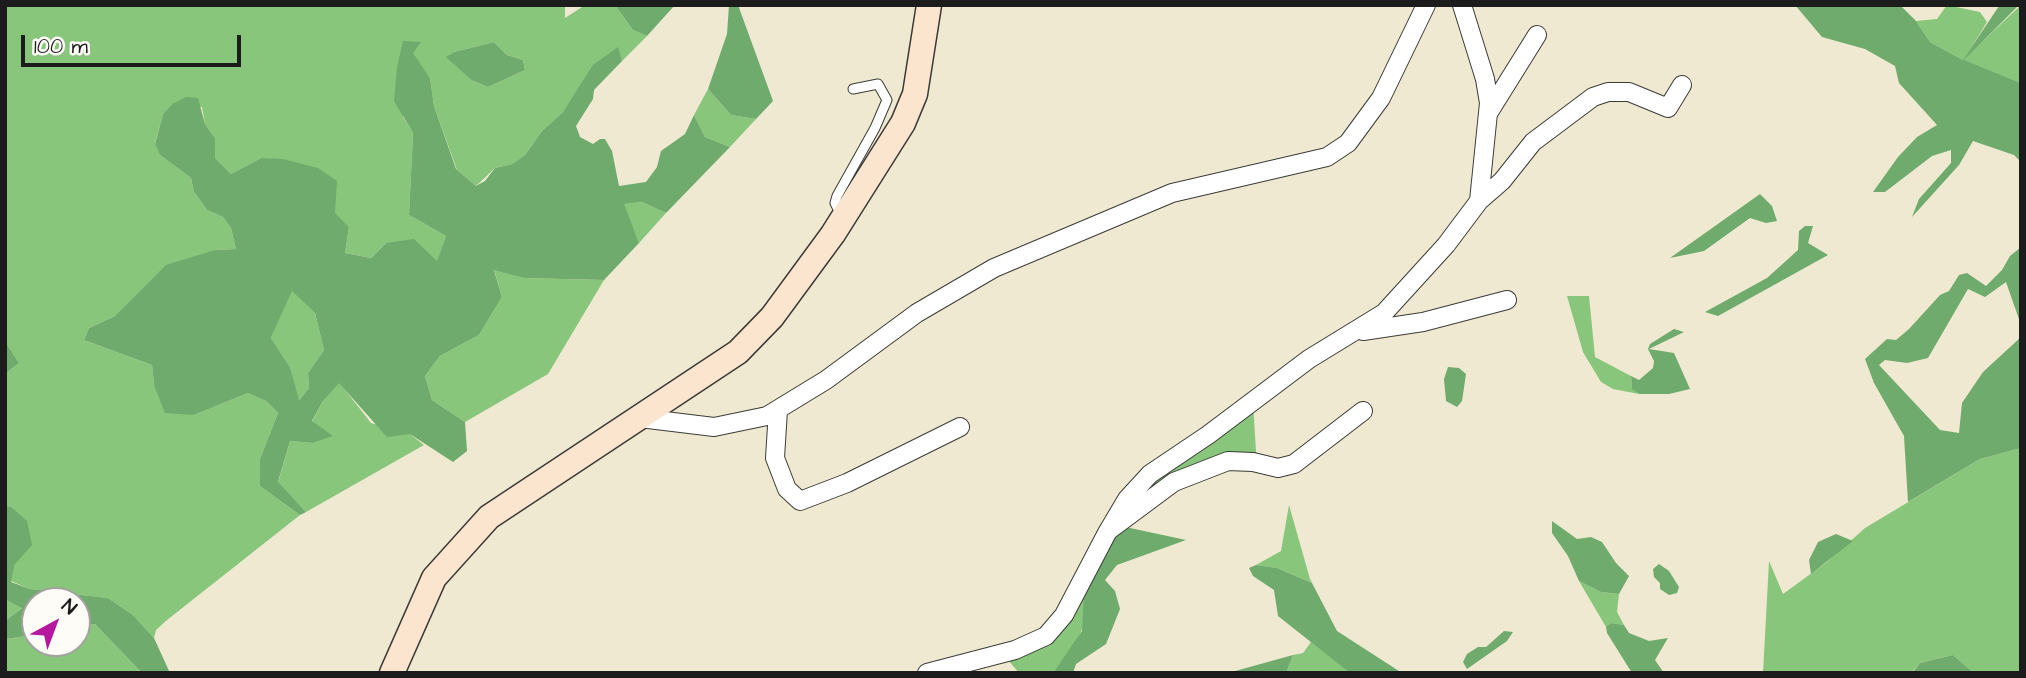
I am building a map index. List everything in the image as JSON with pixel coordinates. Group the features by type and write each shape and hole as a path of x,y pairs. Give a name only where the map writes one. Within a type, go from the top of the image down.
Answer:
{"main road":[{"path":"392,673 433,578 489,517 534,484 640,418 738,352 772,317 843,218 904,123 915,94 929,5"}],"street":[{"path":"640,418 719,427 753,421 778,410 826,380 916,313 994,268 1172,193 1315,161 1338,151 1354,136 1381,98 1426,5"},
{"path":"1462,5 1488,92 1479,201"},
{"path":"1488,114 1537,35"},
{"path":"928,673 1015,650 1045,636 1064,615 1127,499 1150,474 1208,435 1309,359 1375,321 1446,245 1479,201 1502,181 1533,142 1596,95 1613,91 1632,92 1668,108 1682,85"},
{"path":"1353,333 1423,322 1507,300"},
{"path":"778,410 775,458 787,489 800,501 847,483 960,427"},
{"path":"1108,531 1161,490 1211,465 1235,461 1278,468 1294,464 1363,411"}],"lane":[{"path":"843,218 835,203 837,195 875,128 887,100 878,84 853,89"}],"green space":[{"path":"5,5 565,5 565,18 585,5 615,5 633,30 647,36 622,61 617,48 563,112 542,131 525,155 512,164 495,168 476,186 457,170 434,106 430,78 403,41 403,117 413,133 409,215 446,236 437,262 386,243 371,258 345,253 349,227 261,158 231,174 215,158 215,138 205,124 202,107 172,104 163,114 155,143 160,155 191,178 194,192 207,210 223,217 231,228 236,249 215,250 115,316 89,328 84,340 152,365 154,385 194,415 248,393 266,401 278,413 260,459 260,486 300,515 167,620 156,630 154,638 133,615 108,598 91,596 91,587 25,587 11,581 15,564 11,507 5,507 5,374 19,363 5,341","holes":["494,42 507,55 523,60 525,70 488,87 471,80 447,57 454,52"]},
{"path":"615,5 675,5 647,36 633,30"},
{"path":"729,5 738,5 773,101 756,119 731,115 708,89 727,34"},
{"path":"1795,5 1900,5 1916,21 1930,42 1963,60 1999,6 2019,5 1964,60 2021,83 2021,162 2014,155 1973,141 1959,165 1912,217 1919,199 1951,163 1951,150 1932,156 1885,192 1873,192 1898,157 1917,137 1937,125 1899,83 1895,66 1865,49 1822,37"},
{"path":"1947,5 1980,12 1987,22 1965,58 2021,5 2021,83 1963,60 1930,42 1916,21 1937,19"},
{"path":"403,41 421,42 413,53 430,78 434,106 456,169 476,186 485,181 495,168 512,164 525,155 542,131 563,112 593,65 618,47 622,61 594,90 593,99 576,126 580,137 593,144 605,139 612,151 619,186 646,182 657,167 661,151 685,134 694,115 705,137 730,147 666,213 642,202 624,204 639,243 604,280 524,278 494,270 502,297 479,335 440,356 425,376 432,400 465,422 467,451 453,462 410,434 387,437 339,383 323,401 312,421 333,436 313,443 290,441 278,482 306,512 300,515 260,486 260,459 278,413 266,401 248,393 194,415 165,413 154,385 152,365 84,340 89,328 115,316 166,265 215,250 236,249 231,228 223,217 207,210 194,192 191,178 160,155 155,144 163,114 172,104 186,97 198,98 205,124 215,138 215,158 231,174 261,158 283,159 318,168 337,181 335,213 349,227 345,253 371,258 386,243 414,239 437,261 446,236 409,215 413,133 394,101","holes":["292,291 315,313 324,350 308,373 309,388 299,400 290,367 271,338"]},
{"path":"494,42 507,55 523,60 525,70 488,87 471,80 446,57 454,52"},
{"path":"708,89 731,115 756,119 730,147 705,137 694,115"},
{"path":"1760,194 1772,206 1777,221 1766,223 1750,218 1704,251 1670,258"},
{"path":"642,202 666,213 639,243 623,204"},
{"path":"1805,226 1813,226 1808,243 1828,255 1718,316 1705,312 1767,278 1798,250 1799,231"},
{"path":"2021,247 2021,325 2006,282 1985,297 1968,289 1928,358 1907,363 1885,360 1879,365 1940,430 1959,433 1962,403 1983,372 2021,337 2021,448 1980,459 1908,502 1904,436 1874,383 1865,359 1887,339 1896,340 1909,329 1940,295 1949,291 1959,275 1967,273 1986,286 2002,270 2010,256"},
{"path":"494,269 524,278 604,280 548,374 465,422 432,400 425,376 440,356 479,335 502,297"},
{"path":"292,290 315,313 324,350 308,373 309,388 298,401 290,367 271,338"},
{"path":"1567,296 1589,296 1595,357 1631,376 1632,388 1639,394 1613,389 1601,382 1583,352"},
{"path":"1674,329 1684,332 1649,349 1674,353 1690,389 1669,394 1639,394 1632,389 1631,376 1639,380 1653,368 1654,361 1648,349 1650,344"},
{"path":"5,341 19,363 5,374"},
{"path":"1448,367 1459,368 1466,374 1462,401 1457,407 1446,401 1444,379"},
{"path":"339,382 371,423 410,434 424,445 306,512 278,483 290,441 313,443 332,436 312,422 323,401"},
{"path":"1253,401 1256,452 1262,464 1244,461 1119,511 1127,499"},
{"path":"2021,448 2021,673 1974,673 1953,655 1920,663 1911,673 1763,673 1769,561 1783,594 1827,562 1865,528 1980,459"},
{"path":"1289,505 1312,583 1277,568 1256,565 1281,551"},
{"path":"5,507 11,507 27,521 32,545 15,564 11,582 25,587 21,587 21,607 5,599"},
{"path":"1552,521 1577,539 1591,537 1602,542 1629,576 1619,594 1601,592 1579,581 1568,556 1552,533"},
{"path":"1116,525 1186,540 1117,565 1105,580 1115,591 1120,609 1106,644 1076,664 1073,673 1053,673 1082,631 1085,573"},
{"path":"1836,534 1853,541 1811,574 1809,560 1818,542"},
{"path":"1659,564 1669,571 1679,587 1677,593 1669,595 1660,589 1653,569"},
{"path":"1256,565 1277,568 1312,583 1337,631 1402,673 1350,673 1278,616 1274,590 1253,576 1249,568"},
{"path":"1085,573 1084,624 1078,639 1053,673 1019,673 1002,653 1033,643"},
{"path":"1579,581 1601,592 1619,594 1617,612 1624,625 1611,623 1606,627"},
{"path":"91,596 108,598 133,615 154,638 170,673 142,673 95,624 91,625"},
{"path":"5,599 21,609 5,621"},
{"path":"21,609 21,637 5,639 5,621"},
{"path":"1611,623 1624,625 1629,633 1649,641 1668,638 1655,660 1664,673 1632,673 1607,633 1606,627"},
{"path":"95,624 142,673 5,673 5,639 21,637 21,657 91,657 91,625"},
{"path":"1504,631 1513,632 1507,641 1467,669 1463,662 1467,654 1478,647 1486,647"},
{"path":"1311,642 1350,673 1286,673 1293,655 1303,653"},
{"path":"1293,655 1286,673 1228,673"},
{"path":"1953,655 1974,673 1912,673 1920,663"}]}
